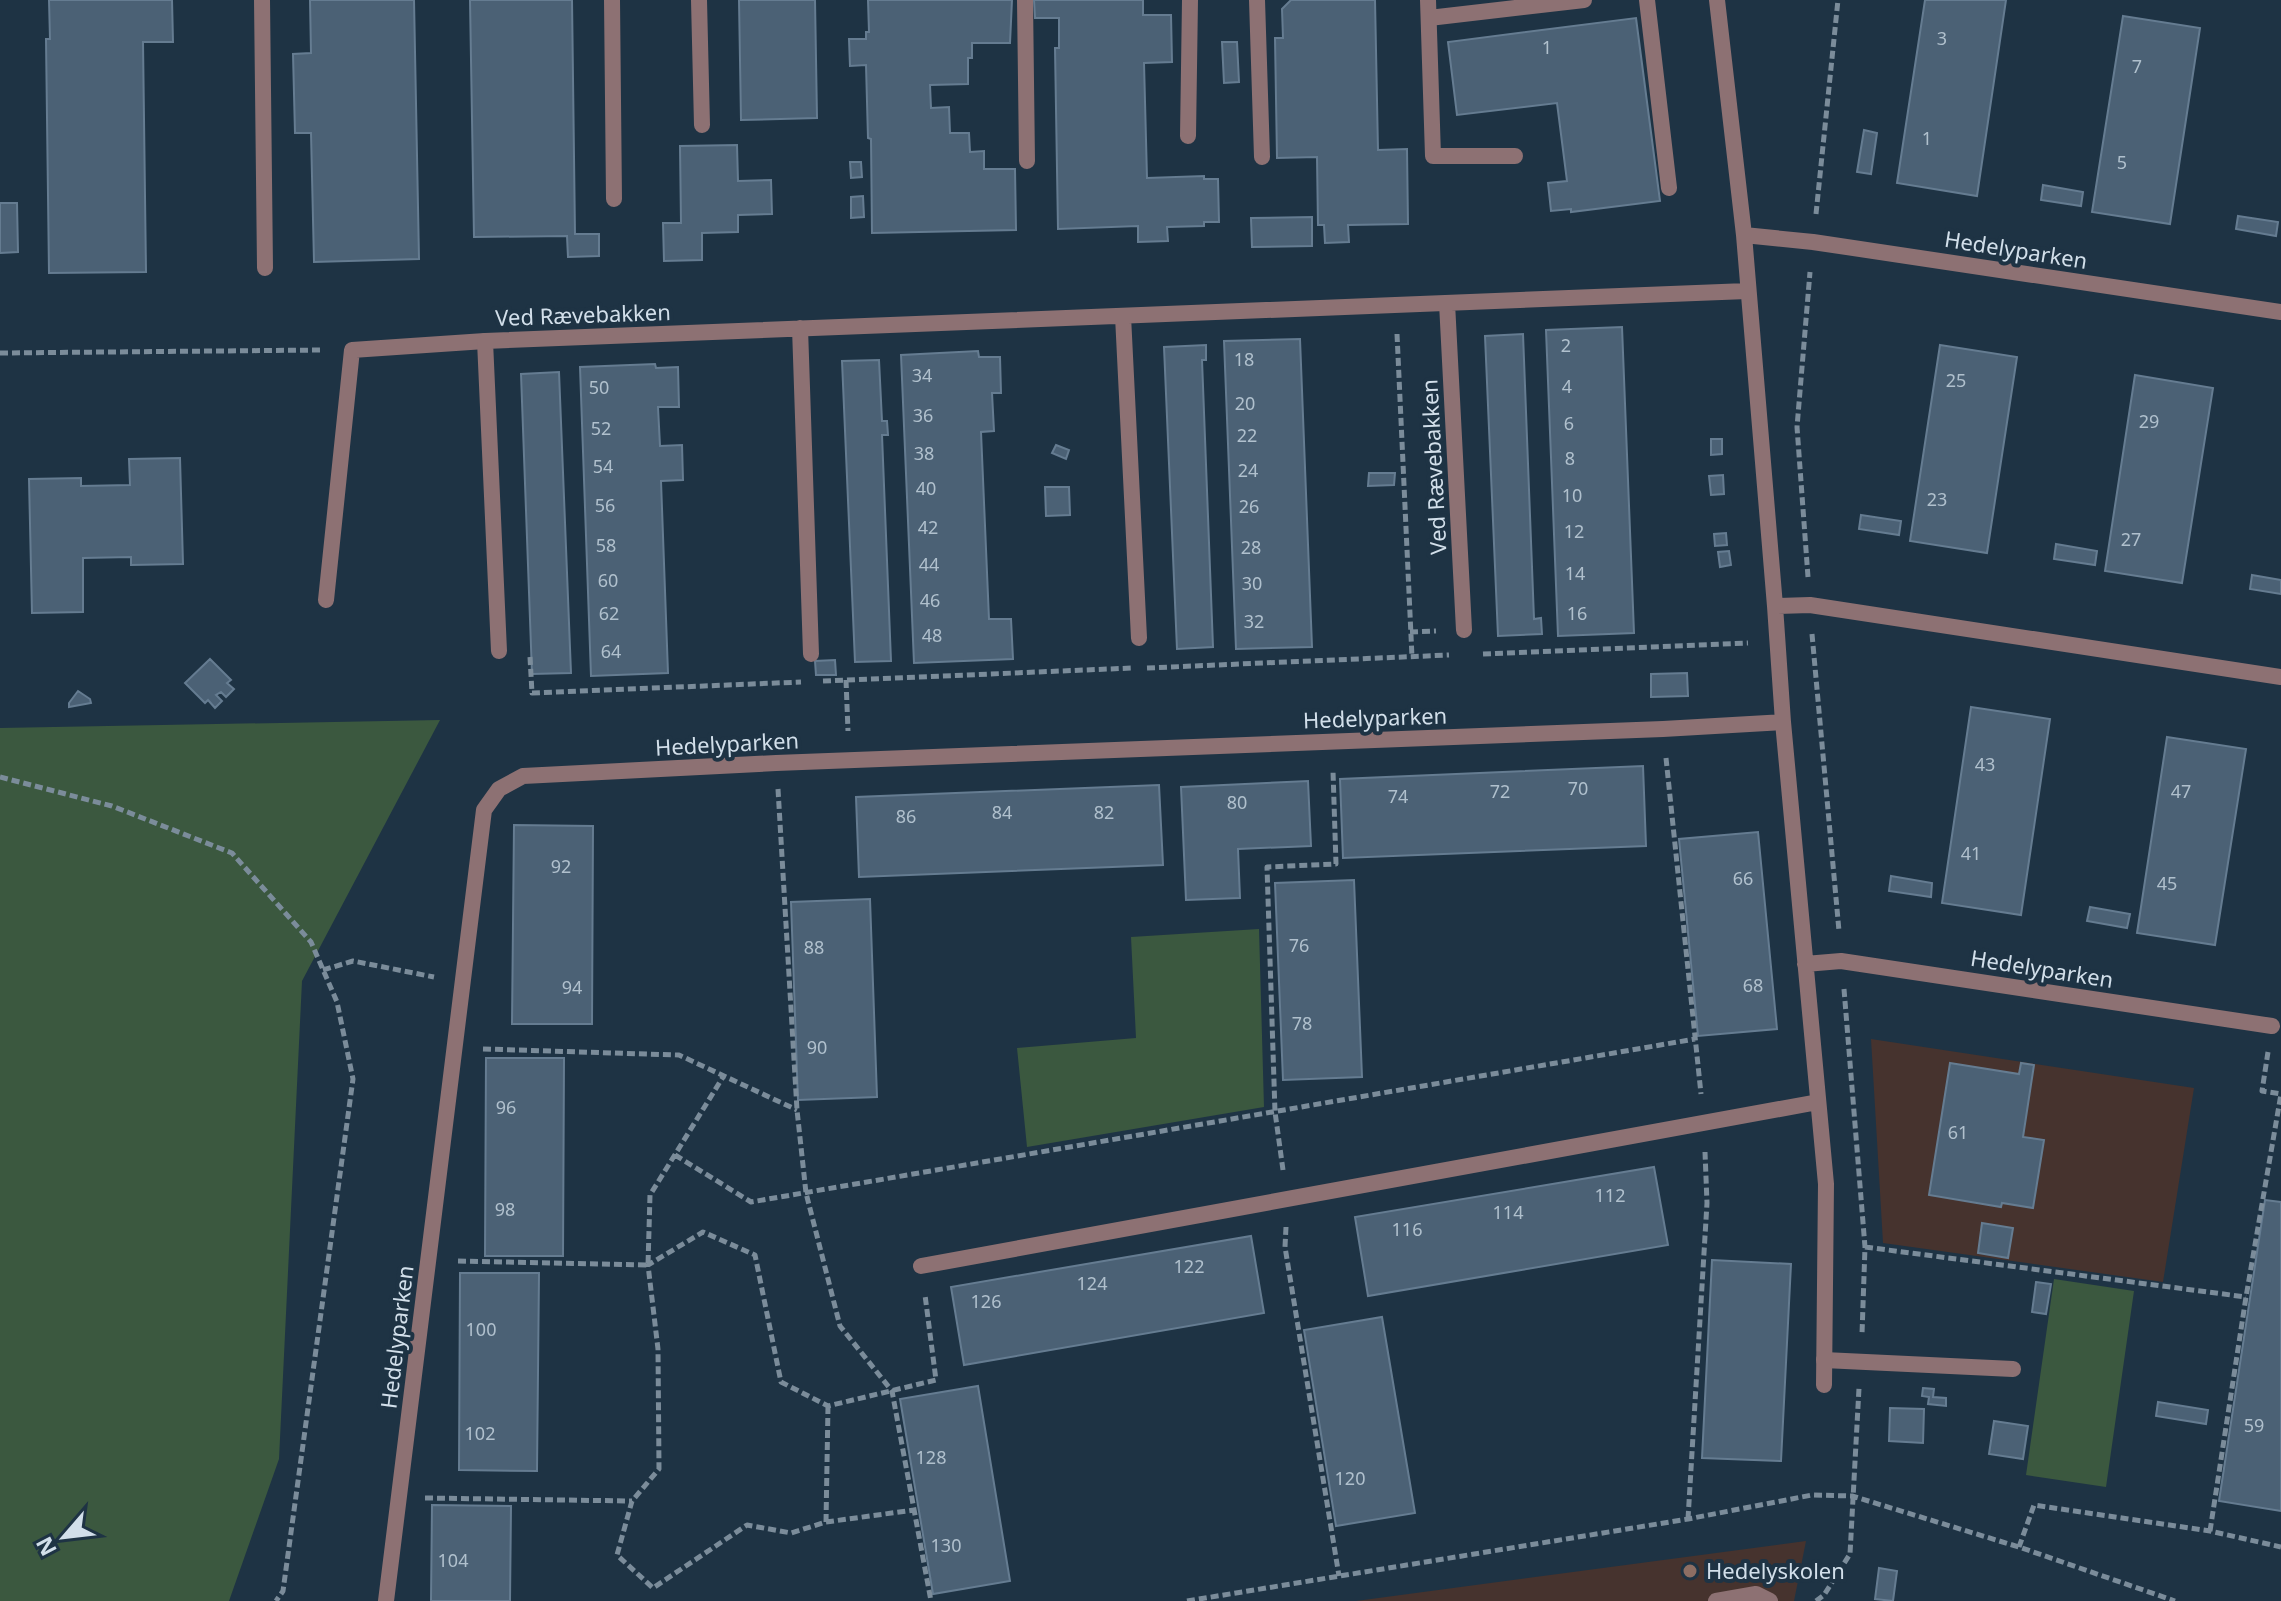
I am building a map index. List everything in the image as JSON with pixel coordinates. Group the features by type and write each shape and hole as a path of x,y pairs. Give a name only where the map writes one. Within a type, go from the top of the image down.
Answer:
{"street":[{"path":"262,0 265,268"},
{"path":"612,0 614,199"},
{"path":"699,0 702,125"},
{"path":"1025,0 1027,161"},
{"path":"1188,136 1190,0"},
{"path":"1257,0 1262,157"},
{"path":"1428,0 1433,156 1515,156"},
{"path":"1429,18 1584,0"},
{"path":"1647,0 1669,188"},
{"path":"1717,0 1744,235 1783,722 1826,1184 1824,1385"},
{"name":"Hedelyparken","path":"1744,235 1813,242 2281,312"},
{"name":"Ved Rævebakken","path":"499,651 485,341 1747,291"},
{"name":"Ved Rævebakken","path":"1447,303 1464,630"},
{"path":"1123,316 1139,638"},
{"path":"800,328 811,654"},
{"path":"326,600 352,350 485,341"},
{"path":"1775,606 1810,605 2281,677"},
{"name":"Hedelyparken","path":"386,1601 484,810 499,789 523,776 1783,722"},
{"name":"Hedelyparken","path":"1805,964 1841,961 2272,1026"},
{"path":"921,1266 1818,1102"},
{"path":"1824,1360 2013,1369"},
{"path":"1716,1601 1756,1594 1770,1601"}],"path":[{"path":"1816,1601 1824,1595 1850,1554 1865,1283 1865,1247 1797,427 1838,0"},
{"path":"1396,305 1412,657"},
{"path":"0,353 352,350"},
{"path":"1477,654 1777,641"},
{"path":"499,651 530,649 532,693 1461,655"},
{"path":"846,680 849,760"},
{"path":"1332,742 1336,864 1267,867 1275,1112 1287,1199 1285,1247 1339,1576"},
{"path":"776,763 797,1110 806,1193 840,1326 892,1391 931,1601"},
{"path":"0,777 112,806 232,853 311,942 337,1002 353,1079 283,1591 276,1601"},
{"path":"323,970 353,961 462,982"},
{"path":"2210,1531 2281,1094 2262,1091 2272,1026"},
{"path":"675,1155 751,1202 1695,1039"},
{"path":"454,1048 679,1055 797,1110"},
{"path":"723,1077 650,1195 648,1265 658,1349 659,1469 632,1501 617,1555 653,1588 747,1525 791,1533 826,1522 914,1510"},
{"path":"429,1261 648,1265 703,1232 755,1255 781,1382 828,1406 936,1380 921,1266"},
{"path":"1865,1247 2246,1297"},
{"path":"826,1522 828,1406"},
{"path":"1187,1601 1812,1495 1852,1496 2019,1547 2175,1601"},
{"path":"399,1498 632,1501"},
{"path":"2019,1547 2034,1505 2210,1531 2281,1547"}],"shaded area":[{"path":"1871,1039 2194,1088 2163,1282 1883,1243"},
{"name":"Hedelyskolen","path":"1806,1541 1794,1601 1356,1601"}],"green space":[{"path":"440,720 302,981 279,1459 229,1601 0,1601 0,728"},
{"path":"1259,929 1264,1107 1027,1147 1017,1048 1136,1038 1131,937"},
{"path":"2054,1279 2134,1291 2106,1487 2026,1475"}],"building":[{"path":"49,0 172,0 173,42 143,42 146,272 49,273 46,39 50,39"},
{"path":"310,0 414,0 419,259 314,262 311,133 295,133 293,54 311,53"},
{"path":"470,0 572,0 575,234 599,234 599,256 568,257 567,236 474,237"},
{"path":"739,0 815,0 817,118 741,120"},
{"path":"868,0 1012,0 1010,43 972,43 972,58 968,58 968,84 930,85 931,108 949,107 950,133 969,133 970,152 984,151 984,169 1015,169 1016,230 872,233 866,65 850,66 849,39 866,39 866,32 869,32"},
{"path":"1034,0 1143,0 1143,15 1171,15 1172,62 1144,63 1147,178 1204,176 1204,179 1218,179 1219,222 1204,222 1204,226 1167,227 1168,241 1138,242 1138,226 1058,229 1055,48 1059,48 1059,18 1035,18"},
{"path":"1291,0 1375,0 1378,150 1407,149 1408,224 1348,225 1349,242 1325,243 1324,225 1318,225 1317,157 1277,158 1275,38 1283,38 1282,9"},
{"path":"1925,0 2006,0 1977,196 1897,183"},
{"path":"2123,16 2200,28 2170,224 2092,212"},
{"path":"1636,18 1660,201 1571,212 1571,209 1551,211 1548,183 1567,181 1557,103 1457,115 1448,42"},
{"path":"1222,42 1237,42 1239,82 1224,83"},
{"path":"1864,130 1877,133 1871,174 1857,172"},
{"path":"737,145 738,181 771,180 772,214 738,215 738,232 702,233 702,260 664,261 663,223 681,223 680,146"},
{"path":"850,162 861,162 862,177 851,178"},
{"path":"2043,185 2083,192 2081,206 2041,200"},
{"path":"863,196 864,217 851,218 851,197"},
{"path":"0,203 17,203 18,252 0,253"},
{"path":"2238,216 2278,222 2276,236 2236,229"},
{"path":"1312,217 1312,246 1252,247 1251,218"},
{"path":"1622,327 1634,633 1558,636 1546,330"},
{"path":"1523,334 1534,619 1541,618 1542,634 1498,636 1485,336"},
{"path":"1300,339 1312,647 1236,649 1224,341"},
{"path":"1206,345 1206,360 1202,360 1213,647 1177,649 1164,347"},
{"path":"1940,345 2017,357 1987,553 1910,541"},
{"path":"978,351 979,357 1000,357 1001,393 992,393 994,431 981,432 989,619 1011,619 1013,659 914,663 901,355"},
{"path":"879,360 882,421 887,421 888,435 882,435 891,661 855,662 842,361"},
{"path":"655,364 656,368 678,367 679,407 658,407 660,446 682,445 683,480 661,481 668,673 591,676 580,367"},
{"path":"559,372 571,673 532,674 521,374"},
{"path":"2135,375 2213,388 2182,583 2105,571"},
{"path":"1711,439 1722,439 1722,454 1711,455"},
{"path":"1056,445 1069,450 1066,459 1052,453"},
{"path":"180,458 183,564 131,565 131,557 83,558 83,612 32,613 29,479 81,478 81,486 130,485 129,459"},
{"path":"1369,473 1395,473 1394,485 1368,486"},
{"path":"1723,475 1724,494 1711,495 1709,476"},
{"path":"1045,487 1069,487 1070,515 1046,516"},
{"path":"1861,515 1901,521 1899,535 1859,529"},
{"path":"1726,533 1727,545 1715,546 1714,534"},
{"path":"2056,544 2097,551 2095,565 2054,559"},
{"path":"1729,551 1731,565 1720,567 1718,552"},
{"path":"2252,575 2281,580 2281,594 2250,589"},
{"path":"210,659 231,680 227,683 234,689 226,697 221,692 216,695 222,701 215,708 208,700 205,703 185,683"},
{"path":"835,660 836,675 816,675 815,661"},
{"path":"1687,673 1688,696 1651,697 1651,674"},
{"path":"78,691 91,703 69,707 69,703"},
{"path":"1971,707 2050,719 2021,915 1942,903"},
{"path":"2167,737 2246,749 2215,945 2137,933"},
{"path":"1643,766 1646,846 1343,858 1340,779"},
{"path":"1308,781 1311,846 1238,849 1240,898 1186,900 1181,787"},
{"path":"1159,785 1163,865 859,877 856,797"},
{"path":"514,825 593,826 592,1024 512,1024"},
{"path":"1758,832 1777,1029 1698,1036 1679,839"},
{"path":"1891,876 1932,883 1931,897 1889,891"},
{"path":"1354,880 1362,1077 1283,1080 1275,883"},
{"path":"870,899 877,1097 798,1100 791,902"},
{"path":"2090,907 2130,914 2127,928 2087,921"},
{"path":"486,1058 564,1058 563,1256 485,1256"},
{"path":"1950,1063 2019,1074 2021,1063 2034,1065 2023,1137 2044,1140 2033,1208 2002,1203 2001,1207 1929,1195"},
{"path":"1654,1167 1668,1245 1368,1296 1355,1217"},
{"path":"2265,1200 2281,1202 2281,1511 2219,1501"},
{"path":"1982,1223 2013,1228 2008,1258 1978,1253"},
{"path":"1251,1236 1264,1313 964,1365 951,1287"},
{"path":"1712,1260 1791,1264 1781,1461 1702,1458"},
{"path":"460,1273 539,1273 537,1471 459,1470"},
{"path":"2036,1282 2051,1284 2046,1314 2032,1312"},
{"path":"1382,1317 1415,1513 1336,1526 1304,1330"},
{"path":"978,1386 1010,1581 933,1594 900,1399"},
{"path":"1923,1388 1934,1389 1933,1397 1946,1398 1946,1406 1928,1404 1929,1397 1922,1396"},
{"path":"2158,1402 2208,1410 2206,1424 2156,1416"},
{"path":"1890,1408 1924,1409 1923,1443 1889,1441"},
{"path":"1994,1421 2028,1426 2023,1459 1989,1454"},
{"path":"432,1505 511,1506 510,1601 431,1601"},
{"path":"1879,1568 1897,1571 1893,1601 1875,1599"}],"place":[{"name":"Hedelyskolen","path":"1690,1571"}]}
